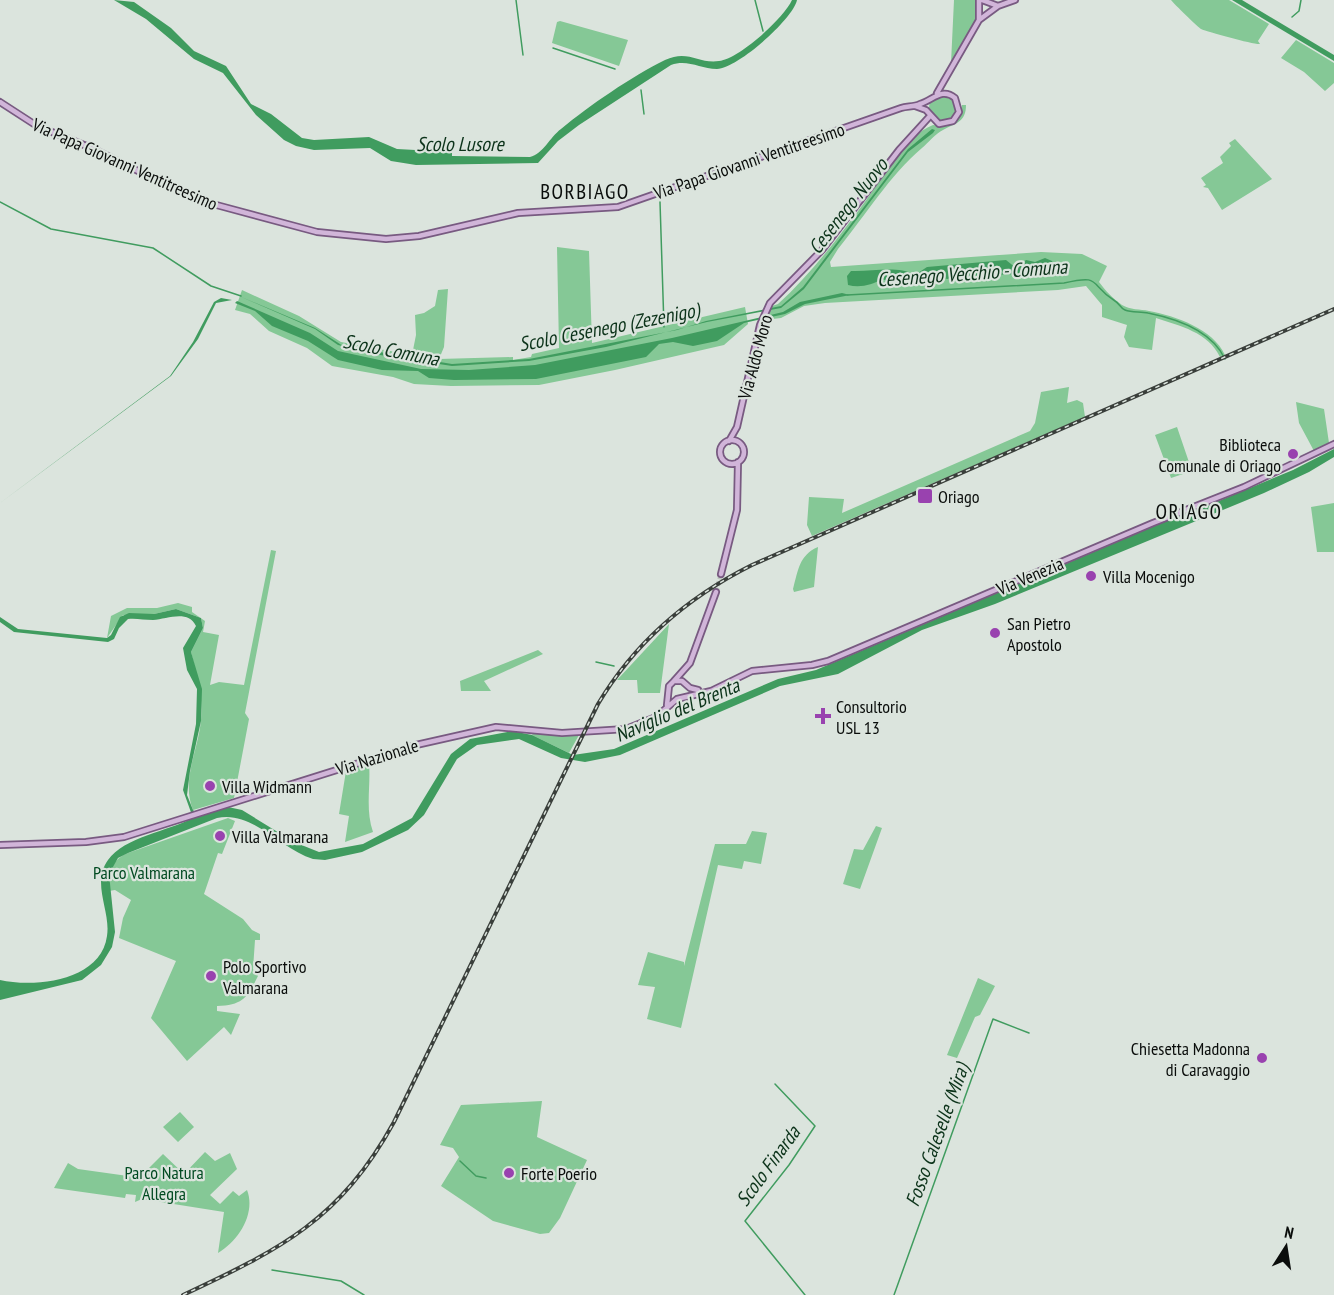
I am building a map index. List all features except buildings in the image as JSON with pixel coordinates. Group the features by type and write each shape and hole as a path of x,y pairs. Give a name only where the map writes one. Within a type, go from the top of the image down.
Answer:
{"main road":[{"path":"979,20 980,0 998,6"},
{"path":"929,115 933,98 979,20 998,6 1016,0"},
{"path":"948,76 948,94"},
{"path":"933,98 948,94"},
{"path":"922,127 953,121 959,112 958,102 948,94"},
{"name":"Via Papa Giovanni Ventitreesimo","path":"0,102 37,126 94,149 209,203 317,232 386,239 419,236 518,213 618,207 933,98"},
{"path":"915,106 924,108 939,124"},
{"name":"Via Aldo Moro","path":"729,441 737,428 760,325 770,303 822,250 899,150 922,127 929,115"},
{"name":"Via Aldo Moro","path":"737,428 739,443"},
{"path":"721,574 737,510 736,479 738,462 743,454 739,443 729,441 720,450 721,456 736,479"},
{"name":"Via Venezia","path":"686,695 708,692 757,669 812,665 828,661 1153,523 1252,484 1334,444"},
{"path":"727,463 738,462"},
{"path":"667,707 686,695 688,666 705,627 716,592"},
{"path":"667,707 669,686 688,666"},
{"path":"674,681 686,685"},
{"name":"Via Venezia","path":"686,685 696,690 721,686"},
{"path":"670,694 677,699"},
{"name":"Via Nazionale","path":"0,845 118,838 395,750 481,730 506,727 584,732 626,729 656,717 667,707"}],"green space":[{"path":"954,0 976,0 978,18 951,63"},
{"path":"1171,0 1229,0 1269,24 1258,41 1260,44 1241,40 1201,29"},
{"path":"557,22 628,40 619,66 552,43"},
{"path":"1296,40 1334,63 1334,83 1325,91 1304,72 1281,58"},
{"path":"943,94 953,98 957,108 953,118 943,122 933,118 929,108 933,98"},
{"path":"962,105 966,105 966,111 962,119 938,133 899,171 838,249 830,262 831,267 1041,252 1082,254 1107,266 1099,282 1122,305 1171,316 1193,325 1212,338 1225,355 1220,357 1208,341 1193,331 1156,318 1152,350 1129,347 1124,337 1127,325 1102,317 1102,305 1086,286 1058,290 825,303 804,306 781,318 764,320 772,306 778,304 790,293 823,256 903,148 922,131 933,125 954,123"},
{"path":"1235,139 1272,179 1222,210 1208,188 1203,187 1206,185 1201,178 1223,163 1220,157 1231,146 1229,143"},
{"path":"557,247 589,251 592,343 745,307 748,324 724,345 615,370 539,385 451,386 414,384 393,377 332,366 307,348 269,331 250,314 235,310 242,290 299,316 341,342 412,355 416,335 415,315 424,313 435,306 438,290 448,289 444,347 439,359 513,357 513,360 531,357 532,354 559,348"},
{"path":"1069,387 1067,403 1077,400 1083,403 1085,417 812,536 807,525 809,497 844,499 842,513 1030,431 1035,423 1041,392"},
{"path":"1296,402 1324,409 1329,443 1314,451 1299,423"},
{"path":"1177,427 1192,471 1171,478 1155,435"},
{"path":"1334,503 1334,552 1317,552 1311,507"},
{"path":"818,547 814,587 794,592 800,564 807,554"},
{"path":"271,550 276,551 245,713 249,719 234,798 193,810 189,776 201,720 201,702 191,652 203,628 201,618 205,621 203,632 219,635 210,685 219,682 244,685"},
{"path":"178,603 192,607 192,612 200,618 176,609 154,614 123,615 107,638 111,616 127,608 157,608"},
{"path":"669,624 660,693 638,693 637,680 617,680"},
{"path":"538,650 543,654 484,681 491,691 461,691 460,681"},
{"path":"534,732 579,735 569,753 532,735"},
{"path":"369,763 369,806 373,832 345,842 349,816 339,814 346,771"},
{"name":"Polo Sportivo Valmarana","path":"228,818 235,821 222,854 218,853 204,894 243,919 252,930 260,934 260,940 255,940 253,969 258,976 243,999 233,1004 217,1006 217,1011 240,1014 231,1035 224,1027 187,1061 151,1018 176,961 119,938 123,918 131,900 115,890 109,891 109,878 114,863 122,856"},
{"path":"876,826 882,828 860,889 843,884 854,849 863,850"},
{"path":"752,831 767,833 761,864 744,861 742,869 718,865 681,1028 647,1019 655,987 638,985 648,952 684,962 684,966 715,844 746,844"},
{"path":"978,978 995,986 980,1015 975,1017 957,1058 947,1055"},
{"path":"542,1101 537,1137 587,1160 560,1218 549,1233 540,1234 493,1221 441,1186 459,1157 453,1148 440,1145 461,1105"},
{"path":"180,1112 194,1127 178,1142 163,1127"},
{"name":"Parco Natura Allegra","path":"205,1152 215,1161 230,1153 237,1169 210,1195 220,1204 233,1191 239,1196 247,1190 249,1199 244,1226 233,1241 218,1253 224,1212 142,1199 135,1202 136,1195 126,1194 125,1198 54,1188 68,1163 78,1169 135,1177 137,1169 143,1174 163,1154 184,1174"}],"water":[{"path":"114,0 134,2 171,28 194,51 226,66 251,104 271,114 302,138 314,140 369,137 397,149 452,152 452,156 530,157 543,149 557,132 585,110 638,75 673,57 687,56 705,61 728,59 749,46 771,27 792,0 797,0 786,19 738,60 717,69 683,63 671,65 579,125 558,141 538,163 416,165 391,161 370,148 314,150 296,146 284,140 256,115 223,73 194,59 146,19"},
{"path":"1232,0 1242,0 1334,55 1334,61"},
{"path":"932,129 935,130 908,152 804,289 781,308 686,327 781,306 803,287 908,149"},
{"path":"1045,258 1052,261 1056,270 1054,274 1000,275 968,279 957,271 948,279 897,282 882,279 866,285 848,285 847,276 851,271 900,270 915,275 927,267 1006,260 1016,268 1026,260 1035,262"},
{"path":"842,293 850,295 805,304 785,314 744,323 717,341 693,346 673,342 659,344 646,357 536,379 429,378 418,371 382,370 338,360 308,341 272,326 255,311 235,303 237,301 310,333 338,351 421,369 469,370 535,365 672,338 783,312 800,302"},
{"path":"239,296 315,328 343,346 452,364 529,359 666,332 606,347 529,361 452,366 380,355 338,345 315,329"},
{"path":"221,298 232,300 216,303 198,339 171,376 0,503 170,376 193,342 214,302"},
{"path":"1334,449 1334,457 1309,472 1264,493 995,604 922,630 838,674 780,686 620,755 585,762 561,758 519,739 477,745 457,759 424,815 408,830 362,852 325,860 313,859 254,825 230,817 217,818 128,853 118,858 109,874 115,932 112,947 101,965 82,980 0,1000 0,980 31,983 48,981 80,972 93,963 102,951 107,936 101,878 108,860 115,852 136,840 193,818 183,790 196,724 197,689 187,670 183,648 196,626 183,616 153,620 128,619 119,628 114,639 108,642 14,632 0,622 0,617 18,629 107,638 111,635 120,617 129,613 154,614 176,609 201,618 203,628 191,652 202,689 201,721 187,795 193,810 198,815 228,807 242,810 294,842 319,852 363,844 412,818 451,754 470,739 512,731 532,735 573,755 614,749 778,679 816,670 1185,513 1190,513 1293,470"}],"waterway":[{"path":"516,0 523,55"},
{"path":"755,0 763,31"},
{"path":"1292,17 1299,11 1301,0"},
{"path":"553,48 615,69"},
{"path":"641,90 644,114"},
{"name":"Scolo Cesenego (Zezenigo)","path":"0,202 51,229 153,248 211,286 241,296"},
{"path":"660,202 664,327"},
{"name":"Cesenego Vecchio - Comuna","path":"847,295 1090,280 1125,310 1145,312 1193,328 1212,341 1225,359"},
{"path":"596,662 614,666"},
{"name":"Fosso Caleselle (Mira)","path":"894,1295 993,1019 1029,1033"},
{"name":"Scolo Finarda","path":"775,1084 815,1126 789,1165 745,1221 805,1295"},
{"path":"460,1161 476,1176 486,1178"},
{"path":"272,1270 341,1281 364,1295"}],"tunnel":[{"path":"716,592 721,574"}],"railway":[{"path":"183,1295 250,1262 305,1228 329,1208 352,1184 373,1156 394,1122 598,704 629,661 665,623 706,592 752,565 1334,309"}],"place":[{"name":"Biblioteca Comunale di Oriago","path":"1293,454"},
{"name":"Oriago","path":"925,496"},
{"name":"Villa Mocenigo","path":"1091,576"},
{"name":"San Pietro Apostolo","path":"995,633"},
{"name":"Consultorio USL 13","path":"823,716"},
{"name":"Villa Widmann","path":"210,786"},
{"name":"Villa Valmarana","path":"220,836"},
{"name":"Polo Sportivo Valmarana","path":"211,976"},
{"name":"Chiesetta Madonna di Caravaggio","path":"1262,1058"},
{"name":"Forte Poerio","path":"509,1173"}],"district":[{"name":"BORBIAGO","path":"585,191"},
{"name":"ORIAGO","path":"1189,511"}],"water label":[{"name":"Scolo Lusore","path":"460,144"},
{"name":"Cesenego Nuovo","path":"848,206"},
{"name":"Scolo Comuna","path":"391,350"},
{"name":"Naviglio del Brenta","path":"677,710"}],"park label":[{"name":"Parco Valmarana","path":"144,872"}]}
